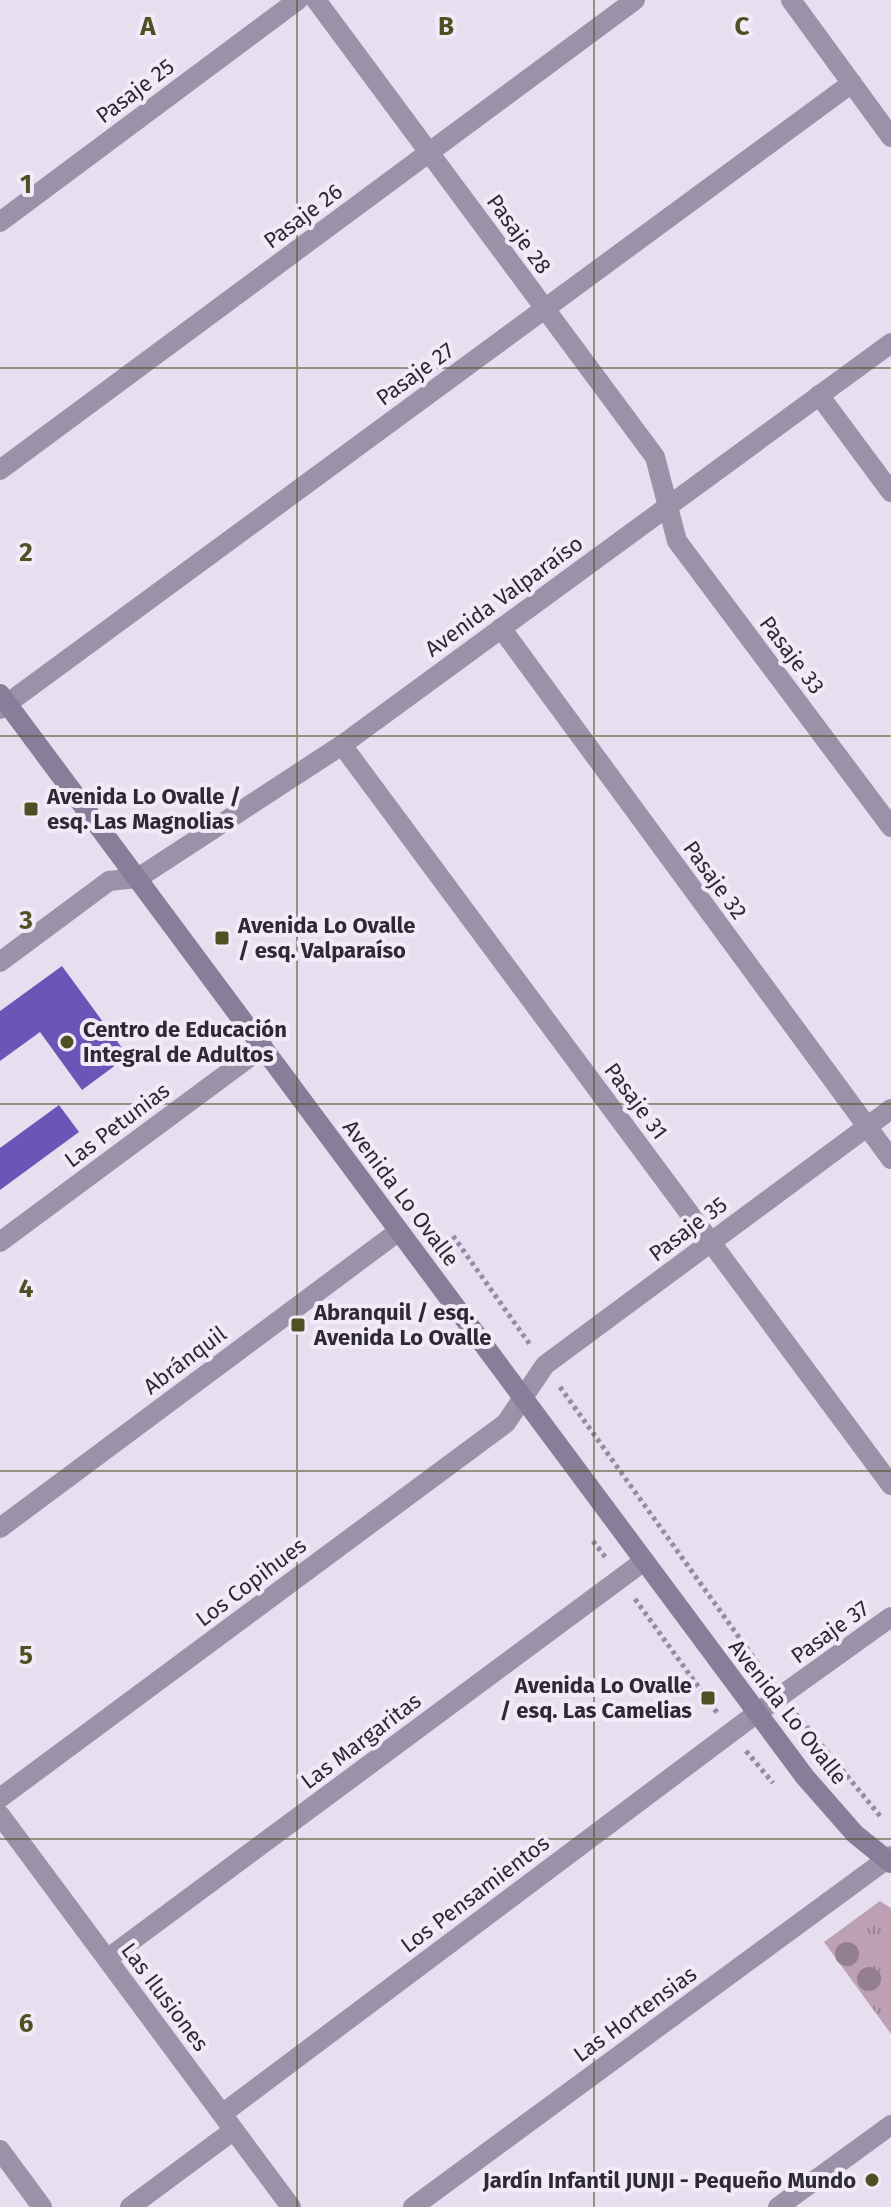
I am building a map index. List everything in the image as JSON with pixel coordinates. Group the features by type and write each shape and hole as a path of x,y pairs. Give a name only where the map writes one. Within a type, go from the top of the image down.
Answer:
{"main road":[{"name":"Avenida Lo Ovalle","path":"2,702 138,878 814,1788 855,1834 889,1860"}],"street":[{"name":"Pasaje 25","path":"0,222 298,0"},
{"name":"Pasaje 28","path":"316,0 655,457 669,505"},
{"name":"Pasaje 26","path":"0,470 635,0"},
{"path":"791,0 891,137"},
{"name":"Pasaje 27","path":"2,702 852,83"},
{"name":"Avenida Valparaíso","path":"0,962 109,881 138,878 342,745 891,343"},
{"path":"819,395 891,492"},
{"name":"Pasaje 33","path":"669,505 677,541 891,827"},
{"name":"Pasaje 32","path":"501,628 891,1159"},
{"name":"Pasaje 31","path":"342,745 891,1485"},
{"name":"Las Petunias","path":"0,1242 263,1047"},
{"name":"Pasaje 35","path":"523,1398 545,1365 891,1109"},
{"name":"Abránquil","path":"0,1528 399,1231"},
{"name":"Los Copihues","path":"0,1798 506,1423 523,1398"},
{"name":"Las Margaritas","path":"107,1959 644,1561"},
{"name":"Pasaje 37","path":"757,1713 891,1617"},
{"name":"Los Pensamientos","path":"130,2207 228,2122 757,1713"},
{"name":"Las Ilusiones","path":"0,1815 291,2207"},
{"name":"Las Hortensias","path":"413,2207 889,1860"},
{"path":"778,2207 891,2125"},
{"path":"0,2150 42,2207"}],"path":[{"path":"453,1236 781,1696 881,1817"}],"green space":[{"path":"880,1901 891,1908 891,2034 824,1942"}],"building":[{"path":"62,966 128,1056 82,1090 40,1032 0,1061 0,1011"},
{"path":"59,1105 79,1132 0,1190 0,1148"}],"place":[{"name":"Avenida Lo Ovalle / esq. Las Magnolias","path":"31,809"},
{"name":"Avenida Lo Ovalle / esq. Valparaíso","path":"222,938"},
{"name":"Centro de Educación Integral de Adultos","path":"67,1042"},
{"name":"Abranquil / esq. Avenida Lo Ovalle","path":"298,1325"},
{"name":"Avenida Lo Ovalle / esq. Las Camelias","path":"708,1698"},
{"name":"Jardín Infantil JUNJI - Pequeño Mundo","path":"872,2180"}]}
